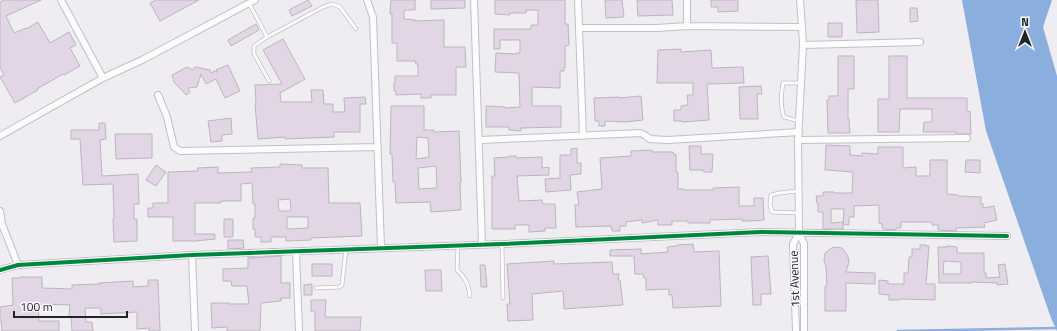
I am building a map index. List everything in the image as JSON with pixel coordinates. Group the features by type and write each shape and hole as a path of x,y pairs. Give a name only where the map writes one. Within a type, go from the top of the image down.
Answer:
{"street":[{"path":"61,0 104,78"},
{"path":"0,136 104,78 255,0"},
{"path":"366,0 373,17 381,248"},
{"path":"474,0 482,244"},
{"path":"578,0 583,136"},
{"path":"687,0 687,26"},
{"path":"799,232 798,140 803,45 800,0"},
{"path":"579,28 657,28 687,26 802,27"},
{"path":"803,45 920,42"},
{"path":"158,95 167,117 174,146 180,151 378,147"},
{"path":"479,140 641,133 650,139 668,140 799,132"},
{"path":"798,140 967,138"},
{"path":"0,212 2,224 18,265"},
{"path":"0,270 18,265 192,255 502,244 761,232 1007,236"},
{"name":"1st Avenue","path":"799,232 804,244 804,331"},
{"name":"1st Avenue","path":"796,331 793,244 799,232"},
{"path":"296,252 299,331"},
{"path":"192,255 195,331"}],"lane":[{"path":"330,0 332,4"},
{"path":"249,3 267,36"},
{"path":"269,81 253,50 254,46 267,36 323,7 332,4 340,7 356,29"},
{"path":"799,121 784,116 782,110 782,91 783,83 801,83"},
{"path":"798,191 771,195 770,205 772,212 799,213"},
{"path":"502,244 503,298"},
{"path":"458,245 457,270 462,274 468,285 470,296"},
{"path":"316,288 340,287 342,285 346,249"}],"water":[{"path":"962,0 1052,0 1043,27 1057,76 1057,331 1051,318 986,131"}],"building":[{"path":"4,0 41,0 6,16 14,33 26,29 38,22 50,43 69,32 76,45 70,48 80,66 64,75 63,74 15,103 0,77 4,75 0,67 0,2"},
{"path":"156,0 199,0 160,21 150,3"},
{"path":"308,0 312,6 292,16 289,10"},
{"path":"391,0 415,0 415,10 404,10 404,19 415,20 414,21 444,20 444,47 465,47 466,67 456,67 456,95 431,95 431,98 421,98 421,94 396,95 396,91 394,91 395,76 418,76 418,64 416,64 415,61 397,61 397,43 392,43 392,14 390,14"},
{"path":"431,0 465,0 465,8 431,9"},
{"path":"495,0 565,0 565,24 568,24 569,45 565,46 565,68 564,71 560,71 560,88 532,87 532,106 561,106 561,127 521,128 521,131 509,130 509,127 486,127 486,106 505,108 520,107 519,73 495,72 496,53 520,53 520,40 500,40 500,49 494,49 494,29 531,29 531,25 538,25 538,10 526,10 526,13 510,13 510,15 495,14"},
{"path":"605,0 622,0 624,17 606,18"},
{"path":"637,0 672,0 673,15 638,16"},
{"path":"711,0 738,0 738,11 718,12 718,7 711,7"},
{"path":"856,0 878,0 879,32 857,33"},
{"path":"910,8 917,8 918,21 910,22"},
{"path":"828,23 842,23 842,37 828,37"},
{"path":"256,24 259,30 231,46 228,40"},
{"path":"283,39 305,79 280,93 281,102 312,102 311,90 323,90 324,104 333,104 333,112 345,112 344,98 365,97 366,104 360,104 360,132 334,132 334,137 285,139 285,137 258,139 255,85 282,84 263,50"},
{"path":"681,49 681,52 711,50 712,68 743,67 744,83 707,84 709,120 682,122 674,121 674,110 681,110 681,106 688,105 687,95 693,95 693,83 657,83 658,50"},
{"path":"838,56 854,56 854,89 848,89 848,119 850,133 828,133 827,100 829,100 829,96 838,96"},
{"path":"889,56 907,56 907,98 967,98 967,112 970,111 971,134 956,134 956,132 923,132 924,122 932,122 932,109 900,109 899,132 878,132 878,99 889,99"},
{"path":"228,65 240,91 225,98 216,79 206,84 201,74 197,87 188,88 190,92 186,95 174,82 172,75 187,67 193,70 195,67 210,70 211,73 215,71 217,72 216,70"},
{"path":"761,86 762,94 757,94 758,119 740,119 739,87"},
{"path":"641,96 643,120 625,122 605,121 605,126 599,126 599,121 595,121 594,98"},
{"path":"391,106 424,106 424,130 434,130 434,132 459,131 461,210 431,212 430,202 396,203 395,182 393,182 392,154 390,154","holes":["417,137 428,138 429,157 416,159","436,166 437,188 419,189 418,168"]},
{"path":"231,118 232,134 222,135 222,141 211,142 208,121"},
{"path":"99,123 105,123 106,139 100,140 102,176 138,174 139,204 134,204 134,219 137,219 137,241 114,242 113,184 83,185 80,139 71,139 71,130 99,130"},
{"path":"115,134 152,134 152,158 116,159"},
{"path":"826,145 850,146 850,155 862,156 862,153 878,154 878,147 903,147 903,168 916,167 916,176 930,176 930,160 947,160 947,194 981,197 981,204 983,204 983,208 994,206 997,220 984,223 985,227 956,228 956,231 938,230 938,225 932,225 932,222 901,222 901,228 896,228 896,230 884,229 882,228 882,224 879,223 879,205 854,206 854,217 849,217 849,225 843,224 843,229 823,229 823,212 818,212 816,196 823,196 823,192 852,193 853,172 825,170","holes":["831,209 844,209 843,224 843,222 831,223"]},
{"path":"689,146 701,146 701,154 713,154 712,172 690,170"},
{"path":"577,148 577,163 581,163 581,174 570,175 571,190 546,192 545,179 560,178 560,155 571,155 571,149"},
{"path":"652,150 652,152 673,152 674,155 676,154 678,189 713,190 713,188 739,187 739,206 754,206 754,198 763,198 764,220 710,220 710,223 672,221 672,225 658,225 658,220 642,223 642,220 626,222 626,226 620,226 620,231 612,231 611,226 576,227 575,205 579,205 577,192 602,189 600,158 631,156 631,151"},
{"path":"516,156 516,158 542,157 542,168 549,167 549,175 517,176 519,201 542,200 543,204 555,204 556,228 545,228 545,231 529,232 529,225 515,225 515,229 492,229 492,176 495,176 494,158"},
{"path":"966,160 980,160 980,173 965,172"},
{"path":"280,164 302,165 302,168 328,168 329,203 360,203 362,236 311,238 311,240 286,241 286,237 271,237 271,242 261,242 261,237 255,237 255,229 253,229 255,204 253,204 252,183 241,184 241,201 195,203 195,234 215,234 215,239 173,241 173,217 148,217 148,208 153,208 153,203 168,203 168,172 198,171 197,168 218,167 218,173 252,172 251,168 280,167","holes":["290,199 291,211 279,211 278,200","287,217 308,217 308,228 287,229"]},
{"path":"156,165 166,172 156,186 146,180"},
{"path":"224,219 233,219 233,237 224,237"},
{"path":"228,240 243,240 244,248 228,249"},
{"path":"693,244 694,252 719,251 721,306 673,308 672,295 669,295 669,289 646,290 646,278 644,278 643,274 635,274 634,256 610,256 610,250 641,249 641,254 668,252 667,247"},
{"path":"920,245 929,246 926,284 935,284 935,300 889,300 889,295 879,294 879,280 888,281 888,284 904,284 904,273 908,273 909,257 912,257 912,249 920,249"},
{"path":"833,247 842,248 846,253 849,262 846,272 875,273 875,284 846,283 846,311 825,311 825,286 827,286 824,260 825,253"},
{"path":"938,247 957,247 957,253 984,253 984,273 986,273 986,278 1000,277 998,265 1005,264 1008,284 997,285 997,283 972,282 939,283","holes":["944,261 961,262 961,274 943,274"]},
{"path":"281,256 281,283 290,283 290,298 281,298 281,301 261,303 260,331 227,331 227,327 212,328 211,303 249,304 247,286 232,286 231,281 223,281 223,269 248,268 248,258"},
{"path":"768,256 771,294 761,294 761,305 753,305 751,257"},
{"path":"554,261 554,264 612,262 613,274 619,274 618,280 620,280 623,305 564,309 563,291 532,294 533,320 508,321 507,304 510,304 507,264"},
{"path":"312,264 332,264 332,276 312,276"},
{"path":"480,265 485,265 487,287 481,287"},
{"path":"425,270 441,270 442,291 426,291"},
{"path":"42,277 42,288 72,289 72,285 133,281 133,287 148,286 148,280 158,280 160,331 149,331 149,328 137,329 137,312 101,314 101,308 85,308 86,322 92,322 93,331 72,331 71,317 69,316 70,305 38,304 39,321 59,321 59,331 2,331 0,307 13,305 12,278"},
{"path":"312,284 312,295 304,295 304,285"},
{"path":"311,300 326,300 325,317 361,317 360,331 315,331 315,311 311,311"}],"waterway":[{"path":"898,331 1057,328"}],"cycle path":[{"path":"0,270 18,265 192,255 502,244 761,232 1007,236"}]}
